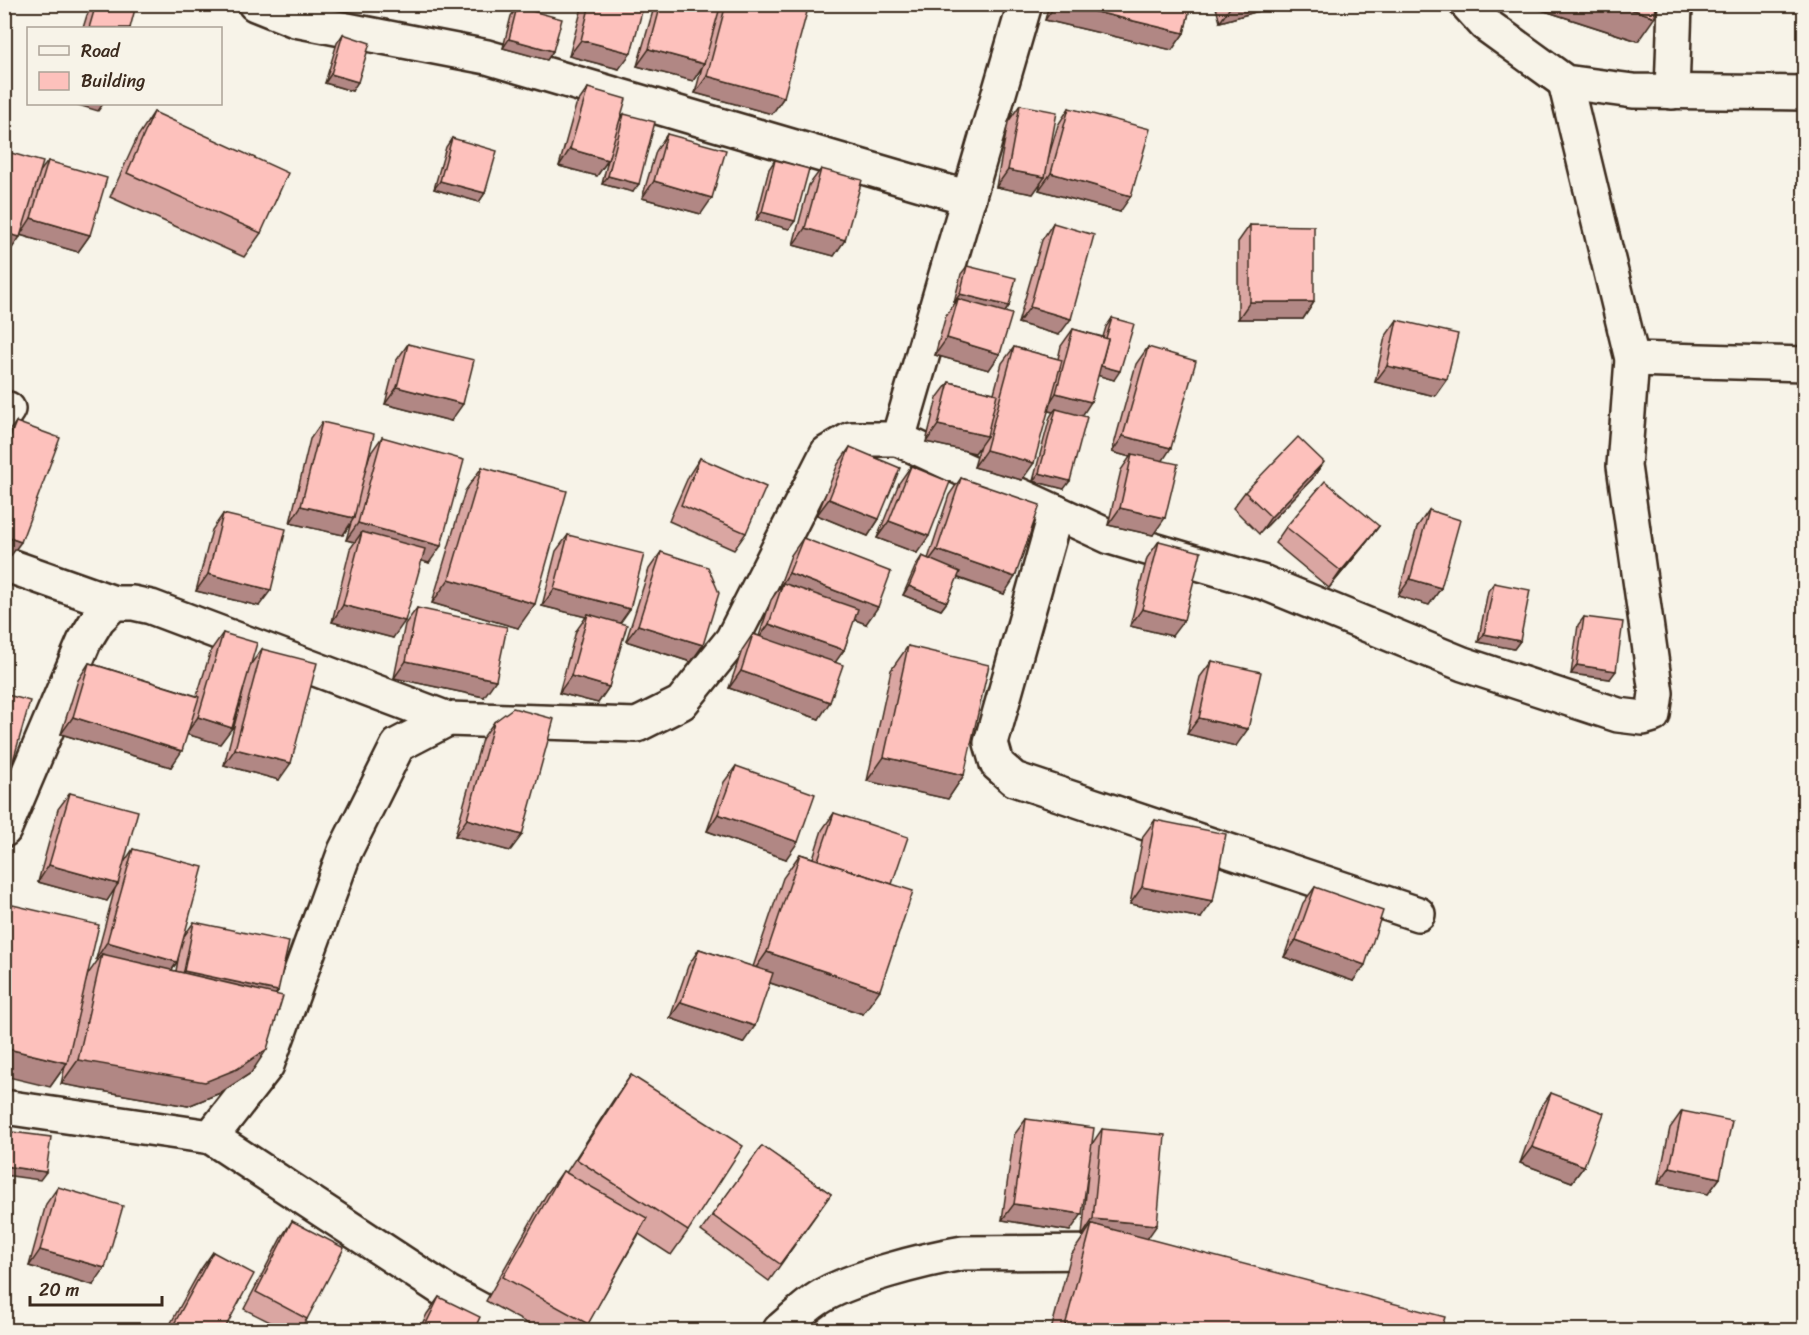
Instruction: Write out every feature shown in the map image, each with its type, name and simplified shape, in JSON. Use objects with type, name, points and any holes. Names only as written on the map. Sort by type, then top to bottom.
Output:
[{"type":"street","points":[[255,4],[296,20],[487,57],[969,198]]},
{"type":"street","points":[[898,439],[1024,4]]},
{"type":"street","points":[[1467,4],[1485,24],[1565,82],[1633,91],[1804,93]]},
{"type":"street","points":[[1672,92],[1675,4]]},
{"type":"street","points":[[4,564],[114,603],[133,603],[151,607],[448,719],[637,725],[681,703],[732,640],[827,453],[851,439],[898,439],[1110,537],[1265,583],[1463,664],[1618,715],[1643,718],[1653,715],[1656,693],[1624,466],[1632,359],[1565,82]]},
{"type":"street","points":[[1632,359],[1804,364]]},
{"type":"street","points":[[1056,512],[991,743],[997,765],[1014,779],[1418,914]]},
{"type":"street","points":[[4,830],[84,642],[98,620],[114,603]]},
{"type":"street","points":[[212,1137],[267,1065],[345,851],[398,745],[448,719]]},
{"type":"street","points":[[4,1107],[212,1137],[447,1292],[518,1330]]},
{"type":"street","points":[[780,1330],[817,1299],[842,1286],[939,1257],[963,1253],[1136,1252]]},
{"type":"building","points":[[96,4],[119,4],[135,9],[130,27],[89,27]]},
{"type":"building","points":[[590,4],[644,4],[631,53],[581,40]]},
{"type":"building","points":[[661,4],[721,4],[704,64],[649,49]]},
{"type":"building","points":[[726,4],[781,4],[807,12],[784,97],[707,76]]},
{"type":"building","points":[[1063,4],[1191,4],[1184,33]]},
{"type":"building","points":[[1616,4],[1656,4],[1655,17]]},
{"type":"building","points":[[517,7],[562,19],[553,51],[509,39]]},
{"type":"building","points":[[343,34],[370,43],[358,82],[331,74]]},
{"type":"building","points":[[588,88],[626,99],[608,160],[570,149]]},
{"type":"building","points":[[1020,105],[1057,112],[1045,177],[1008,170]]},
{"type":"building","points":[[1069,108],[1150,129],[1131,196],[1051,173]]},
{"type":"building","points":[[154,112],[288,173],[261,233],[127,173]]},
{"type":"building","points":[[624,114],[655,122],[639,184],[608,176]]},
{"type":"building","points":[[667,134],[726,150],[712,198],[654,181]]},
{"type":"building","points":[[452,138],[497,151],[485,193],[440,181]]},
{"type":"building","points":[[4,151],[43,162],[20,237],[4,233]]},
{"type":"building","points":[[775,160],[809,169],[795,221],[762,212]]},
{"type":"building","points":[[48,161],[107,178],[90,235],[31,218]]},
{"type":"building","points":[[821,169],[862,180],[845,240],[805,228]]},
{"type":"building","points":[[1053,223],[1094,235],[1071,319],[1030,307]]},
{"type":"building","points":[[1250,225],[1314,226],[1314,302],[1250,302]]},
{"type":"building","points":[[967,266],[1016,278],[1009,306],[960,294]]},
{"type":"building","points":[[958,299],[1012,314],[1000,354],[947,338]]},
{"type":"building","points":[[1112,318],[1134,324],[1120,371],[1101,366]]},
{"type":"building","points":[[1397,320],[1458,334],[1447,379],[1387,366]]},
{"type":"building","points":[[1073,329],[1108,339],[1091,402],[1056,393]]},
{"type":"building","points":[[408,344],[474,360],[463,404],[397,387]]},
{"type":"building","points":[[1014,347],[1062,360],[1034,463],[986,450]]},
{"type":"building","points":[[1148,347],[1196,361],[1171,448],[1123,436]]},
{"type":"building","points":[[949,382],[997,394],[987,436],[938,425]]},
{"type":"building","points":[[1056,409],[1087,417],[1070,481],[1039,473]]},
{"type":"building","points":[[16,422],[60,438],[21,542],[4,536],[4,452]]},
{"type":"building","points":[[322,422],[374,434],[354,518],[301,506]]},
{"type":"building","points":[[382,437],[464,460],[441,546],[358,523]]},
{"type":"building","points":[[1298,437],[1324,462],[1271,517],[1245,492]]},
{"type":"building","points":[[850,447],[900,468],[879,519],[829,499]]},
{"type":"building","points":[[1132,454],[1178,464],[1165,518],[1120,508]]},
{"type":"building","points":[[700,458],[766,487],[746,533],[681,505]]},
{"type":"building","points":[[911,466],[950,482],[929,536],[889,521]]},
{"type":"building","points":[[482,467],[567,491],[535,604],[449,579]]},
{"type":"building","points":[[961,478],[1040,505],[1015,577],[937,550]]},
{"type":"building","points":[[1325,481],[1379,526],[1341,571],[1286,527]]},
{"type":"building","points":[[1429,510],[1460,520],[1441,588],[1410,579]]},
{"type":"building","points":[[223,514],[286,529],[271,590],[208,574]]},
{"type":"building","points":[[362,532],[425,549],[405,621],[343,605]]},
{"type":"building","points":[[568,535],[644,554],[630,609],[554,589]]},
{"type":"building","points":[[803,538],[891,572],[878,607],[789,573]]},
{"type":"building","points":[[1159,541],[1201,552],[1184,620],[1142,609]]},
{"type":"building","points":[[661,552],[708,567],[719,593],[703,645],[638,625]]},
{"type":"building","points":[[922,556],[960,572],[947,602],[909,586]]},
{"type":"building","points":[[783,583],[858,609],[844,650],[769,624]]},
{"type":"building","points":[[1494,583],[1530,590],[1520,641],[1484,634]]},
{"type":"building","points":[[417,608],[507,627],[496,680],[406,661]]},
{"type":"building","points":[[588,614],[627,625],[609,687],[571,676]]},
{"type":"building","points":[[1584,617],[1623,622],[1616,671],[1577,665]]},
{"type":"building","points":[[223,633],[257,643],[232,728],[198,717]]},
{"type":"building","points":[[753,634],[843,665],[830,702],[741,671]]},
{"type":"building","points":[[908,646],[989,665],[964,775],[884,757]]},
{"type":"building","points":[[262,649],[317,663],[291,763],[235,749]]},
{"type":"building","points":[[1212,661],[1261,672],[1248,729],[1199,718]]},
{"type":"building","points":[[89,663],[199,697],[182,751],[73,717]]},
{"type":"building","points":[[4,694],[30,701],[11,768],[4,766]]},
{"type":"building","points":[[513,708],[554,719],[522,835],[467,819],[494,722]]},
{"type":"building","points":[[736,766],[815,794],[798,842],[718,814]]},
{"type":"building","points":[[70,793],[138,811],[118,884],[49,865]]},
{"type":"building","points":[[834,813],[908,837],[892,884],[818,860]]},
{"type":"building","points":[[1155,820],[1226,834],[1213,901],[1142,887]]},
{"type":"building","points":[[133,849],[203,867],[177,962],[107,942]]},
{"type":"building","points":[[800,854],[913,891],[880,990],[767,952]]},
{"type":"building","points":[[1315,887],[1383,911],[1365,965],[1296,940]]},
{"type":"building","points":[[4,903],[99,925],[67,1063],[4,1048]]},
{"type":"building","points":[[194,922],[289,942],[278,991],[184,971]]},
{"type":"building","points":[[699,949],[773,973],[755,1026],[681,1002]]},
{"type":"building","points":[[102,954],[283,996],[267,1049],[237,1069],[205,1082],[78,1060]]},
{"type":"building","points":[[631,1075],[743,1146],[688,1231],[576,1159]]},
{"type":"building","points":[[1551,1093],[1604,1113],[1584,1166],[1532,1147]]},
{"type":"building","points":[[1682,1111],[1732,1121],[1720,1178],[1670,1167]]},
{"type":"building","points":[[1026,1119],[1094,1128],[1082,1214],[1014,1204]]},
{"type":"building","points":[[1102,1129],[1165,1135],[1157,1225],[1093,1219]]},
{"type":"building","points":[[4,1131],[51,1137],[46,1172],[4,1166]]},
{"type":"building","points":[[762,1146],[831,1194],[780,1264],[712,1215]]},
{"type":"building","points":[[563,1171],[647,1218],[588,1324],[503,1277]]},
{"type":"building","points":[[58,1187],[123,1206],[105,1268],[40,1250]]},
{"type":"building","points":[[292,1221],[344,1248],[307,1319],[256,1292]]},
{"type":"building","points":[[1092,1224],[1445,1317],[1441,1330],[1064,1330]]},
{"type":"building","points":[[213,1252],[254,1274],[224,1330],[181,1330],[173,1326]]},
{"type":"building","points":[[439,1297],[480,1317],[474,1330],[423,1330]]}]
